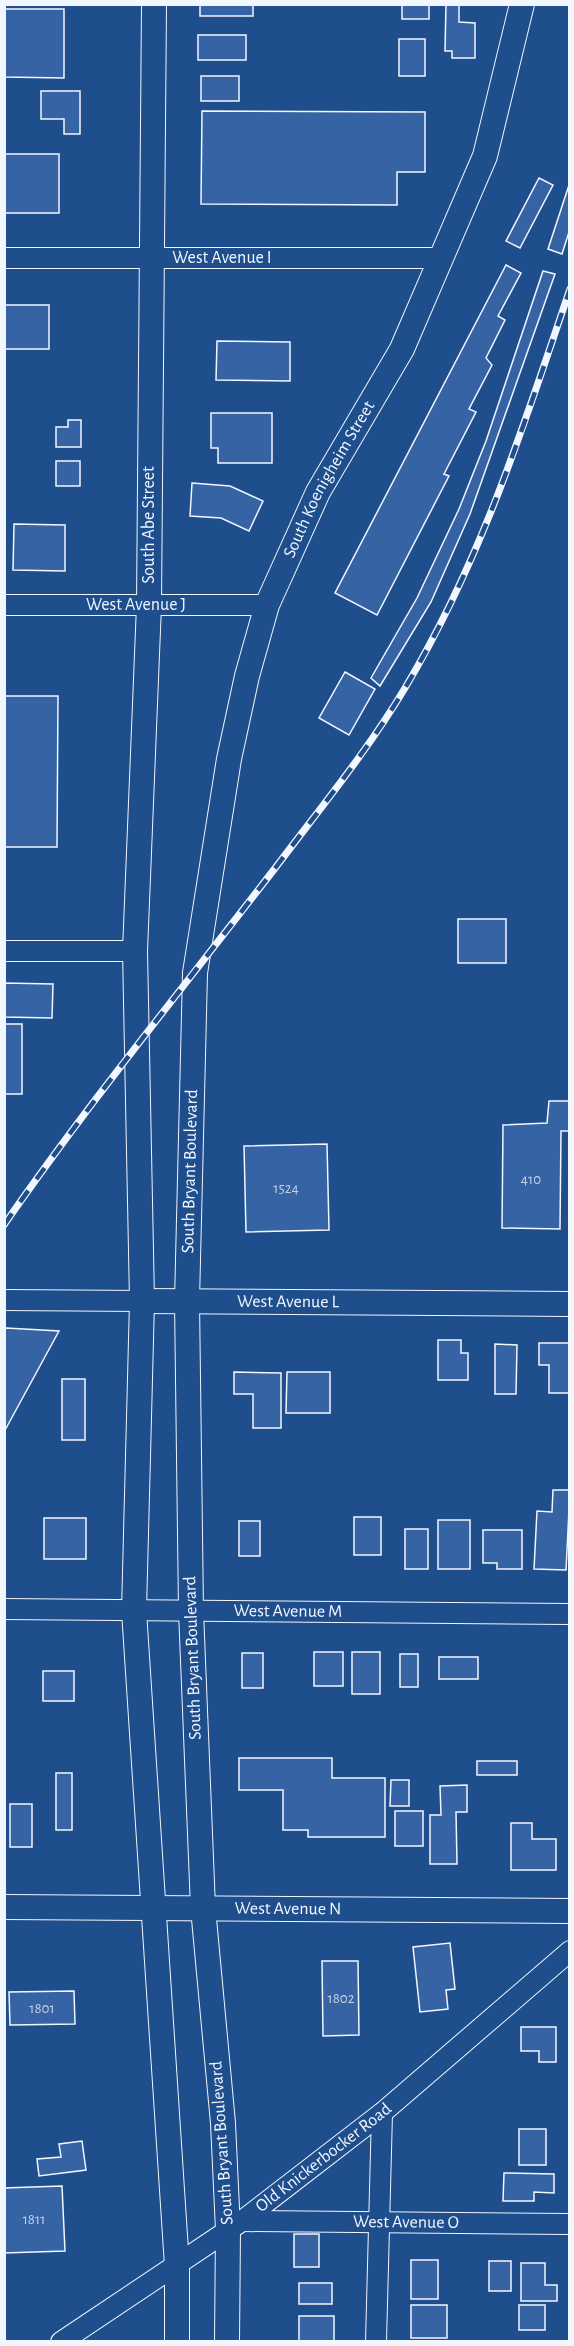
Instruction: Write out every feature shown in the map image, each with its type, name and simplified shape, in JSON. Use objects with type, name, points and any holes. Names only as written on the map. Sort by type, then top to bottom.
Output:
[{"type":"main road","name":"South Abe Street","points":[[142,1300],[135,951],[148,605],[154,4]]},
{"type":"main road","name":"South Koenigheim Street","points":[[195,973],[229,759],[246,676],[267,605],[318,492],[402,349],[484,156],[522,4]]},
{"type":"main road","name":"South Bryant Boulevard","points":[[195,973],[187,1301],[191,1611],[203,1908],[235,2226],[227,2342]]},
{"type":"main road","name":"West Avenue L","points":[[142,1300],[570,1304]]},
{"type":"main road","points":[[142,1300],[134,1611],[177,2266],[177,2342]]},
{"type":"main road","name":"West Avenue N","points":[[4,1907],[570,1911]]},
{"type":"street","name":"West Avenue I","points":[[4,258],[440,258]]},
{"type":"street","name":"West Avenue J","points":[[4,605],[267,605]]},
{"type":"street","points":[[4,951],[135,951]]},
{"type":"street","name":"West Avenue L","points":[[4,1299],[142,1300]]},
{"type":"street","name":"West Avenue M","points":[[4,1609],[570,1614]]},
{"type":"street","name":"Old Knickerbocker Road","points":[[61,2342],[235,2226],[382,2113],[570,1951]]},
{"type":"street","points":[[376,2342],[382,2113]]},
{"type":"street","name":"West Avenue O","points":[[235,2226],[379,2222],[570,2224]]},
{"type":"building","points":[[200,4],[253,4],[253,16],[200,16]]},
{"type":"building","points":[[402,4],[429,4],[429,19],[402,19]]},
{"type":"building","points":[[446,4],[459,4],[459,22],[475,23],[475,58],[452,58],[452,51],[445,51]]},
{"type":"building","points":[[4,9],[64,9],[64,78],[4,77]]},
{"type":"building","points":[[198,35],[246,35],[246,60],[198,60]]},
{"type":"building","points":[[399,39],[425,39],[425,76],[399,76]]},
{"type":"building","points":[[201,76],[239,76],[239,101],[201,101]]},
{"type":"building","points":[[41,91],[80,91],[80,134],[64,134],[64,119],[41,119]]},
{"type":"building","points":[[202,111],[425,112],[425,172],[397,172],[397,205],[201,204]]},
{"type":"building","points":[[4,154],[59,154],[59,213],[4,213]]},
{"type":"building","points":[[539,178],[553,185],[520,248],[506,241]]},
{"type":"building","points":[[570,182],[570,229],[562,254],[548,249]]},
{"type":"building","points":[[506,265],[521,273],[498,316],[505,320],[486,358],[492,365],[469,409],[476,412],[444,474],[449,476],[377,615],[335,593]]},
{"type":"building","points":[[543,271],[555,274],[470,514],[431,602],[380,686],[371,678],[417,598],[459,509],[486,441]]},
{"type":"building","points":[[4,305],[49,305],[49,349],[4,349]]},
{"type":"building","points":[[217,341],[290,342],[290,381],[216,380]]},
{"type":"building","points":[[211,413],[272,413],[272,463],[218,463],[218,448],[211,448]]},
{"type":"building","points":[[68,420],[81,420],[81,447],[56,447],[56,427],[68,427]]},
{"type":"building","points":[[56,461],[80,461],[80,486],[56,486]]},
{"type":"building","points":[[192,483],[230,486],[263,501],[249,531],[221,518],[190,516]]},
{"type":"building","points":[[14,524],[65,525],[65,571],[13,570]]},
{"type":"building","points":[[345,672],[375,689],[349,735],[319,718]]},
{"type":"building","points":[[4,696],[58,696],[57,847],[4,847]]},
{"type":"building","points":[[458,919],[506,919],[506,963],[458,963]]},
{"type":"building","points":[[4,983],[53,984],[52,1018],[4,1017]]},
{"type":"building","points":[[4,1024],[22,1024],[22,1094],[5,1094],[5,1098]]},
{"type":"building","points":[[549,1101],[570,1101],[570,1131],[561,1131],[560,1229],[502,1228],[503,1125],[547,1123]]},
{"type":"building","points":[[327,1144],[329,1230],[246,1232],[244,1146]]},
{"type":"building","points":[[6,1328],[59,1331],[4,1432],[4,1330]]},
{"type":"building","points":[[438,1340],[461,1340],[461,1353],[468,1353],[468,1380],[438,1380]]},
{"type":"building","points":[[539,1343],[569,1343],[569,1393],[549,1393],[549,1365],[539,1365]]},
{"type":"building","points":[[495,1344],[517,1345],[516,1394],[495,1394]]},
{"type":"building","points":[[234,1372],[281,1373],[281,1428],[253,1428],[253,1394],[234,1394]]},
{"type":"building","points":[[287,1372],[330,1372],[330,1413],[286,1413]]},
{"type":"building","points":[[62,1379],[85,1379],[85,1440],[62,1440]]},
{"type":"building","points":[[553,1490],[570,1490],[566,1570],[534,1569],[537,1511],[552,1512]]},
{"type":"building","points":[[354,1517],[381,1517],[381,1555],[354,1555]]},
{"type":"building","points":[[44,1518],[86,1518],[86,1559],[44,1559]]},
{"type":"building","points":[[438,1520],[470,1520],[470,1569],[438,1569]]},
{"type":"building","points":[[239,1521],[260,1521],[260,1556],[239,1556]]},
{"type":"building","points":[[405,1529],[428,1529],[428,1569],[405,1569]]},
{"type":"building","points":[[483,1530],[522,1530],[522,1569],[497,1569],[497,1563],[483,1563]]},
{"type":"building","points":[[314,1652],[343,1652],[343,1686],[314,1686]]},
{"type":"building","points":[[352,1652],[380,1652],[380,1694],[352,1694]]},
{"type":"building","points":[[242,1653],[263,1653],[263,1688],[242,1688]]},
{"type":"building","points":[[400,1654],[418,1654],[418,1687],[400,1687]]},
{"type":"building","points":[[439,1657],[478,1657],[478,1679],[439,1679]]},
{"type":"building","points":[[43,1671],[74,1671],[74,1701],[43,1701]]},
{"type":"building","points":[[239,1758],[332,1758],[332,1778],[385,1778],[385,1837],[308,1837],[308,1830],[283,1830],[283,1790],[239,1790]]},
{"type":"building","points":[[477,1761],[517,1761],[517,1775],[477,1775]]},
{"type":"building","points":[[56,1773],[72,1773],[72,1830],[56,1830]]},
{"type":"building","points":[[391,1780],[409,1780],[409,1806],[390,1806]]},
{"type":"building","points":[[467,1785],[467,1812],[456,1812],[457,1864],[430,1864],[430,1815],[441,1815],[440,1786]]},
{"type":"building","points":[[10,1804],[32,1804],[32,1847],[10,1847]]},
{"type":"building","points":[[395,1811],[423,1811],[423,1846],[395,1846]]},
{"type":"building","points":[[511,1823],[532,1823],[532,1839],[556,1839],[556,1870],[511,1870]]},
{"type":"building","points":[[450,1943],[455,1989],[446,1990],[448,2009],[420,2012],[413,1947]]},
{"type":"building","points":[[322,1961],[358,1961],[359,2035],[323,2036]]},
{"type":"building","points":[[74,1991],[75,2024],[10,2025],[9,1992]]},
{"type":"building","points":[[521,2027],[556,2027],[556,2062],[539,2062],[539,2051],[521,2051]]},
{"type":"building","points":[[519,2129],[546,2129],[546,2165],[519,2165]]},
{"type":"building","points":[[82,2141],[86,2170],[39,2176],[37,2159],[61,2157],[59,2144]]},
{"type":"building","points":[[504,2173],[554,2174],[554,2193],[534,2192],[534,2201],[503,2201]]},
{"type":"building","points":[[62,2186],[65,2251],[4,2253],[4,2188]]},
{"type":"building","points":[[294,2234],[319,2234],[319,2267],[294,2267]]},
{"type":"building","points":[[411,2260],[438,2260],[438,2299],[411,2299]]},
{"type":"building","points":[[489,2261],[511,2261],[511,2291],[489,2291]]},
{"type":"building","points":[[521,2263],[545,2263],[545,2285],[557,2285],[557,2301],[521,2301]]},
{"type":"building","points":[[299,2283],[332,2283],[332,2304],[299,2304]]},
{"type":"building","points":[[411,2305],[447,2305],[447,2338],[411,2338]]},
{"type":"building","points":[[519,2305],[545,2305],[545,2330],[519,2330]]},
{"type":"building","points":[[299,2316],[334,2316],[334,2342],[299,2342]]},
{"type":"railway","points":[[4,1225],[105,1088],[344,777],[405,688],[457,591],[478,542],[517,443],[570,289]]}]
